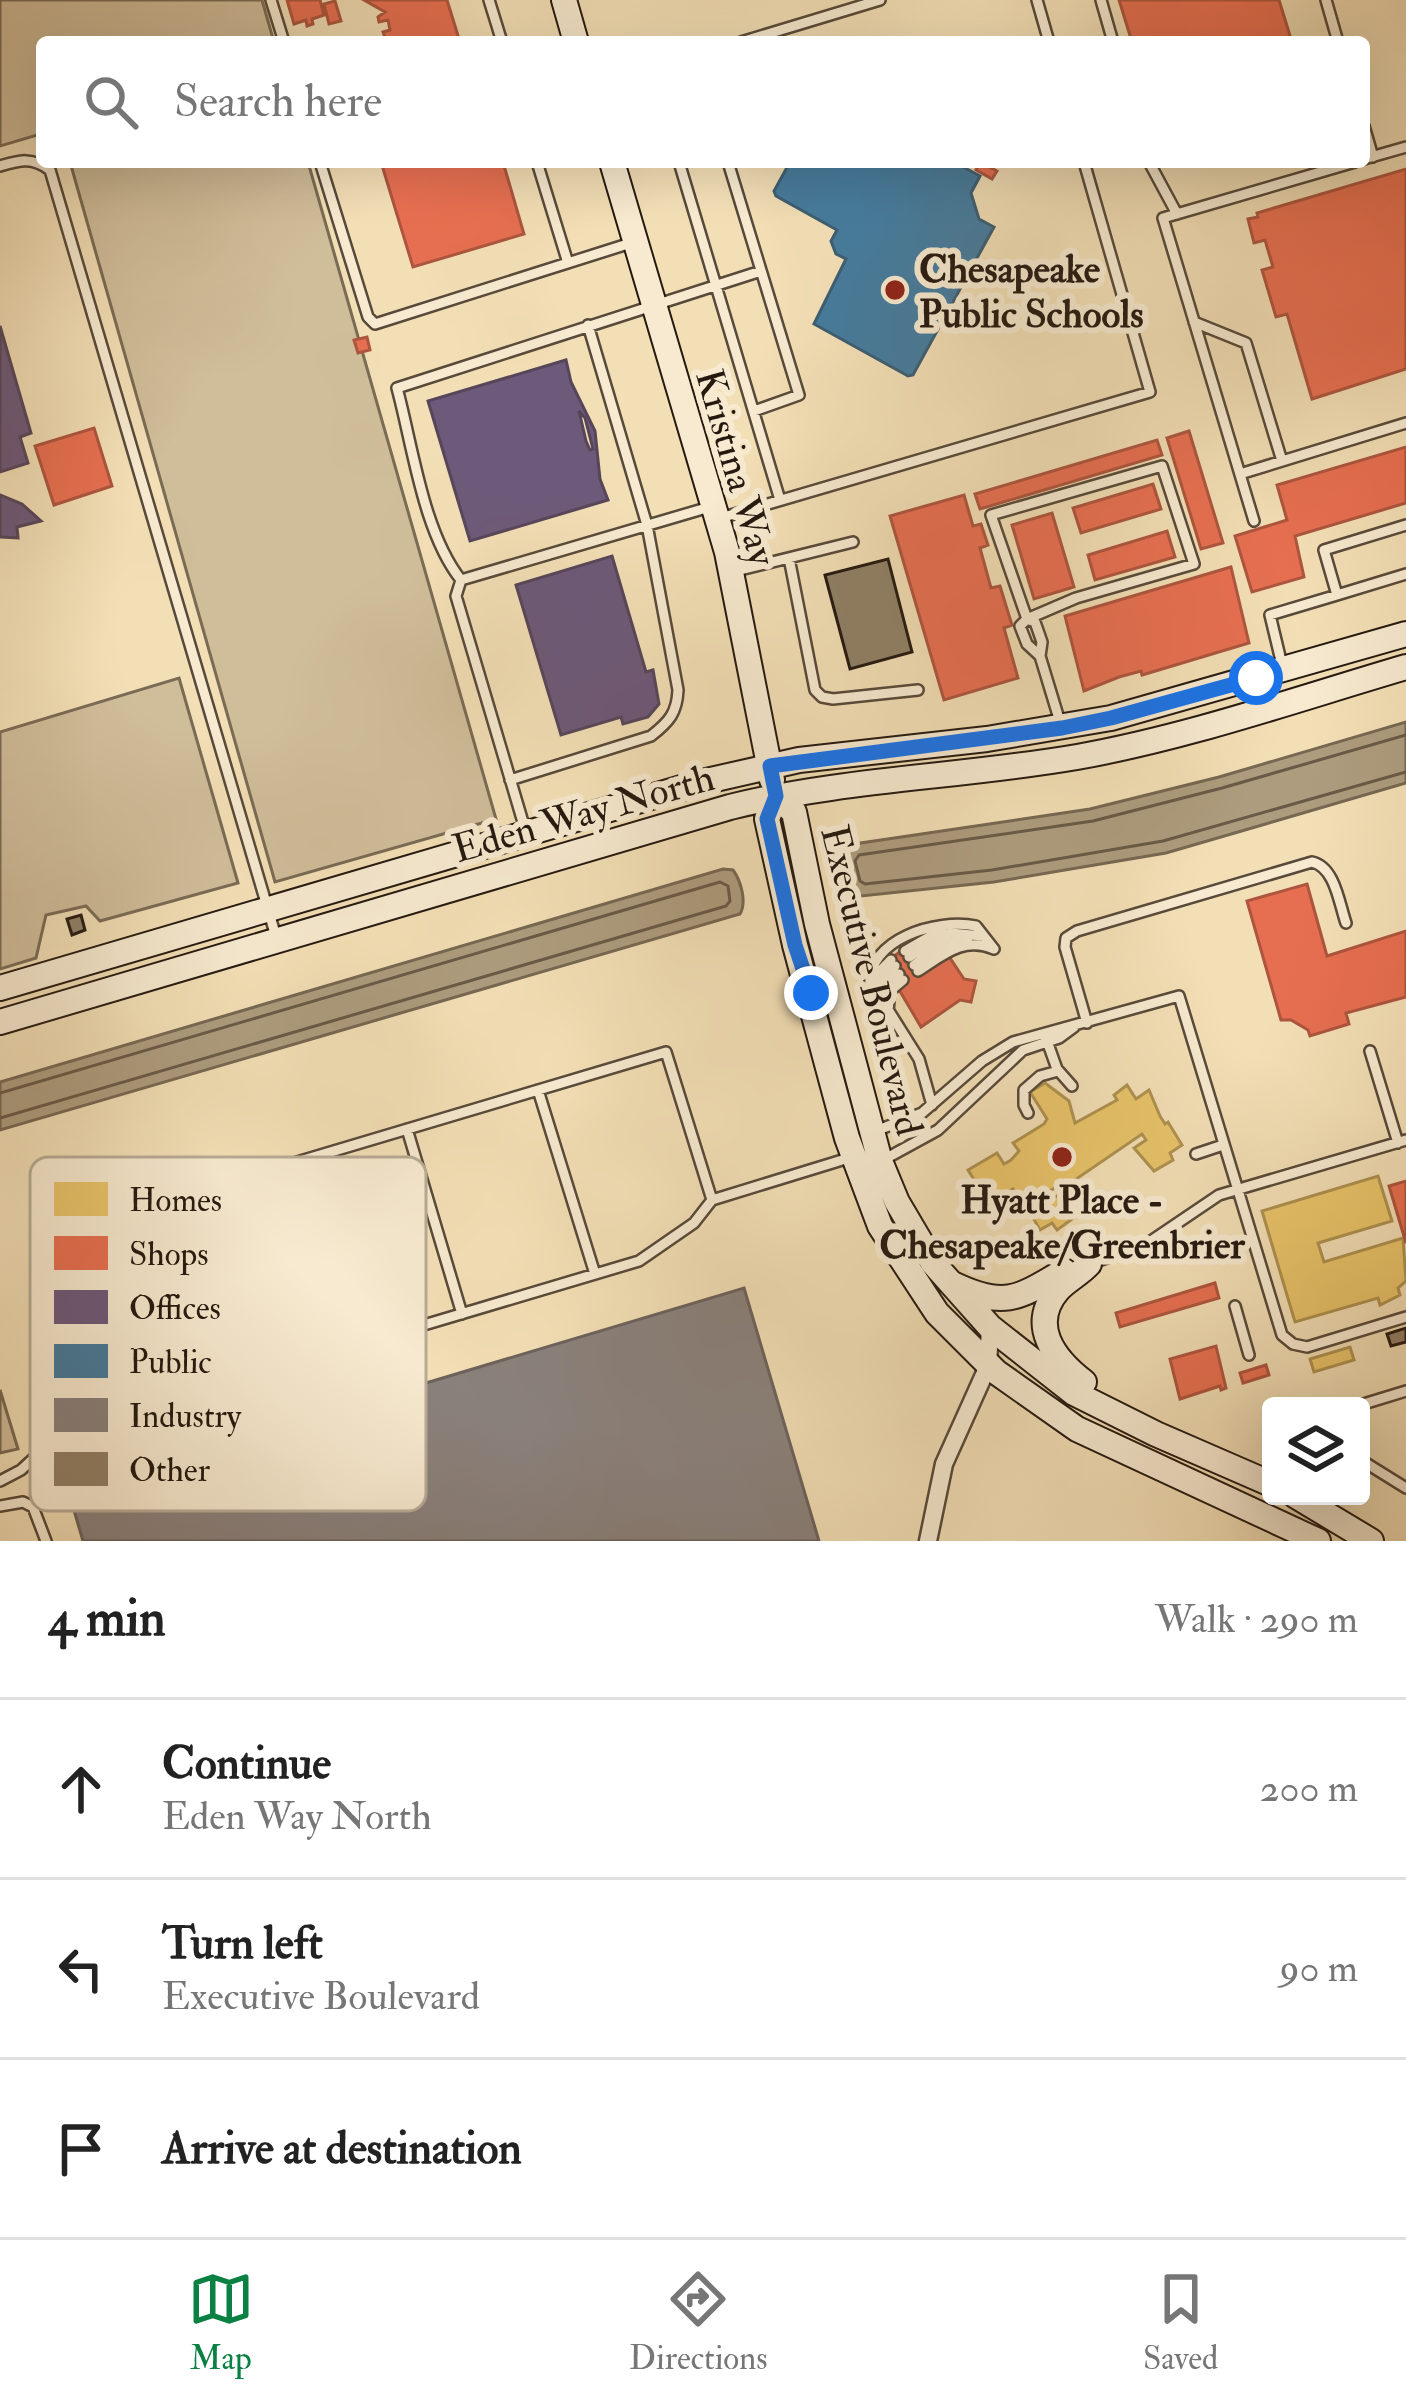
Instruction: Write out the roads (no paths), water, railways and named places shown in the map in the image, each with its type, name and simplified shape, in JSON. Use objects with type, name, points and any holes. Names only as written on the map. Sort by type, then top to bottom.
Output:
[{"type":"street","points":[[564,0],[574,36]]},
{"type":"street","name":"Kristina Way","points":[[614,168],[731,572],[776,796]]},
{"type":"street","name":"Eden Way North","points":[[0,988],[644,797],[770,766],[1062,728],[1175,702],[1406,634]]},
{"type":"street","name":"Eden Way North","points":[[0,1022],[776,796],[1024,765],[1132,746],[1406,667]]},
{"type":"street","name":"Executive Boulevard","points":[[776,796],[794,812],[880,1226],[937,1313],[988,1366],[1076,1429],[1318,1541]]},
{"type":"street","name":"Executive Boulevard","points":[[862,1152],[949,1282],[990,1327],[1074,1393],[1262,1480]]},
{"type":"street","points":[[949,1282],[985,1297],[1006,1299],[1026,1296],[1071,1267],[1089,1264]]},
{"type":"street","points":[[1089,1264],[1050,1302],[1045,1334],[1060,1364],[1132,1422]]},
{"type":"street","points":[[928,1541],[944,1465],[988,1366],[990,1327]]},
{"type":"street","points":[[1311,1505],[1371,1541]]},
{"type":"lane","points":[[271,0],[282,36]]},
{"type":"lane","points":[[489,0],[500,36]]},
{"type":"lane","points":[[761,36],[880,0]]},
{"type":"lane","points":[[1037,0],[1047,36]]},
{"type":"lane","points":[[1101,0],[1112,36]]},
{"type":"lane","points":[[1326,0],[1336,36]]},
{"type":"lane","points":[[1370,158],[1406,147]]},
{"type":"lane","points":[[0,166],[36,161]]},
{"type":"lane","points":[[47,168],[277,940]]},
{"type":"lane","points":[[322,168],[368,317],[375,324],[635,242]]},
{"type":"lane","points":[[539,168],[568,263]]},
{"type":"lane","points":[[682,168],[780,500]]},
{"type":"lane","points":[[730,168],[799,395],[754,411]]},
{"type":"lane","points":[[461,580],[647,525],[780,500],[1150,392],[1086,168]]},
{"type":"lane","points":[[1152,168],[1177,214]]},
{"type":"lane","points":[[1254,521],[1163,218],[1334,168]]},
{"type":"lane","points":[[461,580],[436,535],[397,388],[761,271]]},
{"type":"lane","points":[[1194,322],[1246,343],[1282,461]]},
{"type":"lane","points":[[511,780],[651,736],[677,708],[678,690],[647,525],[588,325]]},
{"type":"lane","points":[[1240,474],[1406,423]]},
{"type":"lane","points":[[1027,619],[991,515],[1162,466],[1194,564],[1076,598],[1021,626],[1040,656],[1062,728]]},
{"type":"lane","points":[[1337,595],[1324,550],[1406,525]]},
{"type":"lane","points":[[731,572],[854,542]]},
{"type":"lane","points":[[789,558],[815,690],[833,699],[918,690]]},
{"type":"lane","points":[[1283,670],[1270,615],[1406,574]]},
{"type":"lane","points":[[461,580],[456,596],[526,833]]},
{"type":"lane","points":[[1087,1023],[1065,942],[1077,931],[1312,862],[1323,864],[1329,872],[1346,923]]},
{"type":"lane","points":[[932,1106],[920,1059],[869,983],[872,964],[928,925],[971,924],[989,941]]},
{"type":"lane","points":[[972,928],[989,941],[964,945],[912,961],[940,929],[972,928]]},
{"type":"lane","points":[[897,970],[890,991],[884,1003],[881,981],[897,970]]},
{"type":"lane","points":[[862,1152],[932,1106],[997,1051],[1031,1035],[1179,996],[1274,1319],[1287,1340],[1307,1347],[1406,1316]]},
{"type":"lane","points":[[426,1325],[638,1261],[694,1223],[712,1200],[938,1130],[1023,1050],[1074,1027]]},
{"type":"lane","points":[[1031,1035],[1049,1042]]},
{"type":"lane","points":[[1049,1042],[1058,1071],[1072,1086]]},
{"type":"lane","points":[[314,1157],[666,1052],[712,1200]]},
{"type":"lane","points":[[1089,1264],[1145,1245],[1208,1201],[1235,1190],[1402,1141],[1370,1052]]},
{"type":"lane","points":[[1028,1113],[1024,1090],[1040,1076],[1058,1071]]},
{"type":"lane","points":[[538,1090],[595,1274]]},
{"type":"lane","points":[[407,1129],[415,1157]]},
{"type":"lane","points":[[1196,1154],[1223,1145]]},
{"type":"lane","points":[[426,1193],[462,1314]]},
{"type":"lane","points":[[1235,1306],[1249,1355]]},
{"type":"lane","points":[[1370,1402],[1406,1391]]},
{"type":"lane","points":[[0,1481],[30,1461]]},
{"type":"lane","points":[[1370,1466],[1406,1488]]},
{"type":"lane","points":[[0,1506],[23,1502],[30,1506]]},
{"type":"lane","points":[[35,1511],[46,1541]]},
{"type":"water","points":[[1406,722],[1406,783],[1166,853],[994,882],[861,896],[849,888],[842,854],[854,844],[1090,809]]},
{"type":"water","points":[[723,869],[733,870],[738,880],[743,898],[740,914],[0,1130],[0,1082]]},
{"type":"place","name":"Chesapeake Public Schools","points":[[895,290]]},
{"type":"place","name":"Hyatt Place - Chesapeake/Greenbrier","points":[[1062,1157]]}]
